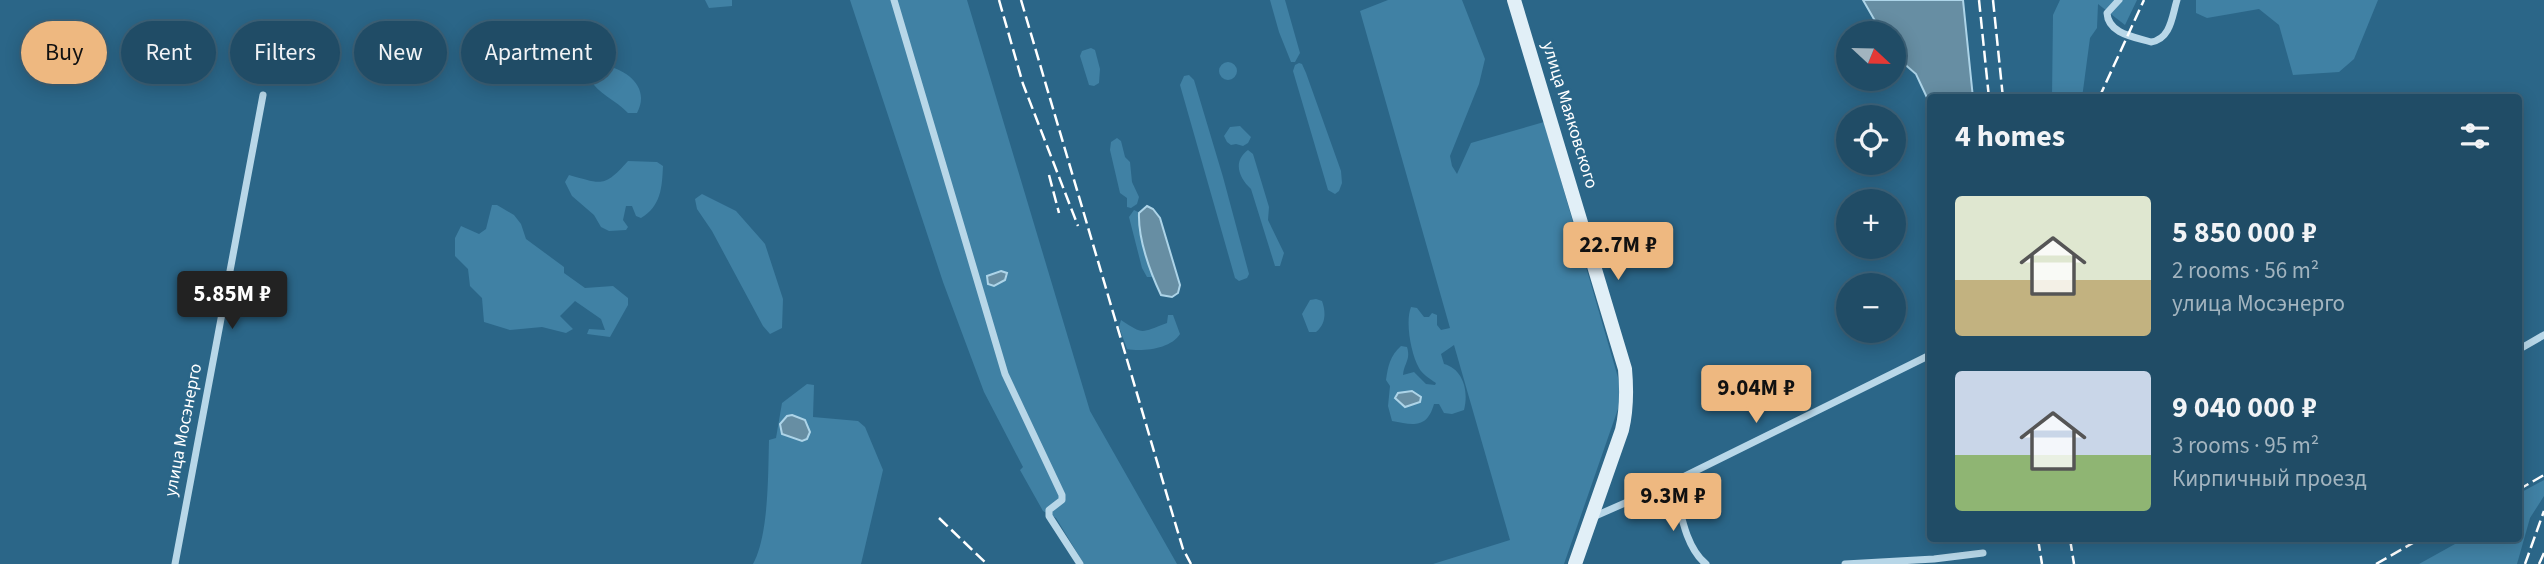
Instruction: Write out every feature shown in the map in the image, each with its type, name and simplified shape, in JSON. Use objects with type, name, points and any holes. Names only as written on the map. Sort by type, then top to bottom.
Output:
[{"type":"street","points":[[894,0],[1005,374],[1062,495],[1062,500],[1049,510],[1049,516],[1080,564]]},
{"type":"street","name":"улица Маяковского","points":[[1514,0],[1625,369],[1628,391],[1626,413],[1575,564]]},
{"type":"street","points":[[2119,0],[2107,13],[2110,25],[2115,30],[2151,42],[2156,42],[2166,33],[2177,0]]},
{"type":"street","name":"улица Мосэнерго","points":[[175,564],[263,96]]},
{"type":"street","points":[[2522,348],[2544,335]]},
{"type":"street","points":[[1592,517],[1673,482],[1927,356]]},
{"type":"street","points":[[1673,482],[1687,534],[1699,558],[1706,564]]},
{"type":"street","points":[[1845,564],[1983,553]]},
{"type":"shaded area","points":[[705,0],[732,0],[732,6],[709,8]]},
{"type":"shaded area","points":[[850,0],[967,0],[1090,411],[1177,564],[1084,564],[1056,518],[1043,511],[1020,470],[1023,467],[984,392],[943,282]]},
{"type":"shaded area","points":[[1270,0],[1285,0],[1300,53],[1295,62],[1291,62]]},
{"type":"shaded area","points":[[1388,0],[1462,0],[1485,59],[1479,84],[1450,156],[1457,174],[1471,143],[1544,122],[1619,381],[1619,406],[1564,564],[1433,564],[1510,540],[1454,345],[1441,354],[1444,364],[1456,371],[1463,382],[1466,396],[1464,410],[1452,414],[1444,413],[1439,404],[1434,404],[1427,418],[1413,424],[1392,421],[1388,406],[1388,370],[1392,357],[1401,346],[1407,347],[1408,351],[1403,375],[1414,372],[1426,384],[1436,383],[1420,370],[1416,362],[1409,329],[1411,307],[1417,308],[1424,317],[1429,317],[1432,313],[1437,315],[1437,325],[1441,330],[1450,328],[1360,11]]},
{"type":"shaded area","points":[[1863,0],[1963,0],[1973,94],[1927,94],[1927,98],[1916,74],[1906,65],[1906,21],[1875,21]]},
{"type":"shaded area","points":[[2060,0],[2137,0],[2125,25],[2098,4],[2097,28],[2090,38],[2083,94],[2052,94],[2053,15]]},
{"type":"shaded area","points":[[2196,0],[2378,0],[2354,59],[2339,72],[2293,75],[2279,25],[2259,9],[2207,18],[2196,13]]},
{"type":"shaded area","points":[[1091,48],[1095,50],[1100,69],[1099,83],[1094,86],[1089,85],[1080,56],[1082,51]]},
{"type":"shaded area","points":[[1224,62],[1232,62],[1237,71],[1235,78],[1224,80],[1219,75],[1219,67]]},
{"type":"shaded area","points":[[1299,63],[1306,73],[1341,171],[1342,183],[1335,194],[1328,190],[1293,71]]},
{"type":"shaded area","points":[[616,69],[634,81],[641,95],[641,104],[637,113],[628,113],[593,84],[616,84]]},
{"type":"shaded area","points":[[1189,75],[1194,80],[1249,274],[1247,278],[1239,281],[1235,278],[1180,85],[1184,76]]},
{"type":"shaded area","points":[[1240,126],[1251,137],[1243,146],[1231,145],[1224,136],[1230,127]]},
{"type":"shaded area","points":[[1117,138],[1130,162],[1132,182],[1139,197],[1137,204],[1131,208],[1127,207],[1127,198],[1120,193],[1110,150],[1111,142]]},
{"type":"shaded area","points":[[1248,150],[1253,154],[1269,207],[1268,220],[1284,253],[1280,266],[1275,266],[1251,189],[1240,174],[1240,159]]},
{"type":"shaded area","points":[[628,161],[657,162],[663,166],[659,196],[653,208],[641,218],[636,216],[632,206],[626,206],[623,220],[628,227],[626,230],[609,231],[601,227],[594,215],[572,196],[565,182],[569,175],[602,182],[613,176]]},
{"type":"shaded area","points":[[702,194],[736,211],[765,244],[783,299],[782,328],[770,334],[763,326],[712,231],[697,209],[695,199]]},
{"type":"shaded area","points":[[492,205],[514,215],[521,224],[526,239],[564,267],[564,273],[585,288],[613,286],[628,298],[628,305],[610,337],[587,334],[589,329],[605,330],[601,319],[575,301],[560,316],[573,329],[566,333],[542,327],[510,330],[484,322],[482,298],[470,286],[468,269],[455,256],[455,238],[461,226],[479,234],[486,229]]},
{"type":"shaded area","points":[[1147,206],[1160,218],[1180,285],[1178,293],[1172,297],[1161,295],[1140,234],[1139,213]]},
{"type":"shaded area","points":[[1134,210],[1143,222],[1154,277],[1147,277],[1142,268],[1129,217]]},
{"type":"shaded area","points":[[1001,271],[1007,273],[1005,280],[994,286],[988,284],[987,276]]},
{"type":"shaded area","points":[[1310,300],[1322,301],[1324,318],[1316,332],[1309,332],[1302,314]]},
{"type":"shaded area","points":[[1168,315],[1173,315],[1180,334],[1176,339],[1156,348],[1127,349],[1119,327],[1121,320],[1142,331],[1167,323]]},
{"type":"shaded area","points":[[807,384],[814,385],[813,417],[858,421],[865,427],[883,470],[861,564],[753,564],[765,521],[769,440],[776,438],[782,403]]},
{"type":"shaded area","points":[[1412,391],[1421,397],[1420,402],[1405,407],[1395,398],[1398,393]]},
{"type":"shaded area","points":[[787,416],[805,420],[810,432],[807,439],[802,441],[782,434],[780,424]]},
{"type":"shaded area","points":[[2544,480],[2544,496],[2530,518],[2517,564],[2419,564],[2459,542],[2522,542],[2522,492]]},
{"type":"railway","points":[[999,0],[1023,84],[1078,226]]},
{"type":"railway","points":[[1021,0],[1183,549],[1191,564]]},
{"type":"railway","points":[[1979,0],[1989,94]]},
{"type":"railway","points":[[1993,0],[2003,94]]},
{"type":"railway","points":[[2101,94],[2144,0]]},
{"type":"railway","points":[[1049,175],[1059,213]]},
{"type":"railway","points":[[2522,488],[2544,475]]},
{"type":"railway","points":[[2525,564],[2544,511]]},
{"type":"railway","points":[[939,518],[987,564]]},
{"type":"railway","points":[[2038,542],[2042,564]]},
{"type":"railway","points":[[2070,542],[2074,564]]},
{"type":"railway","points":[[2376,564],[2415,542]]},
{"type":"railway","points":[[2539,564],[2544,553]]}]
